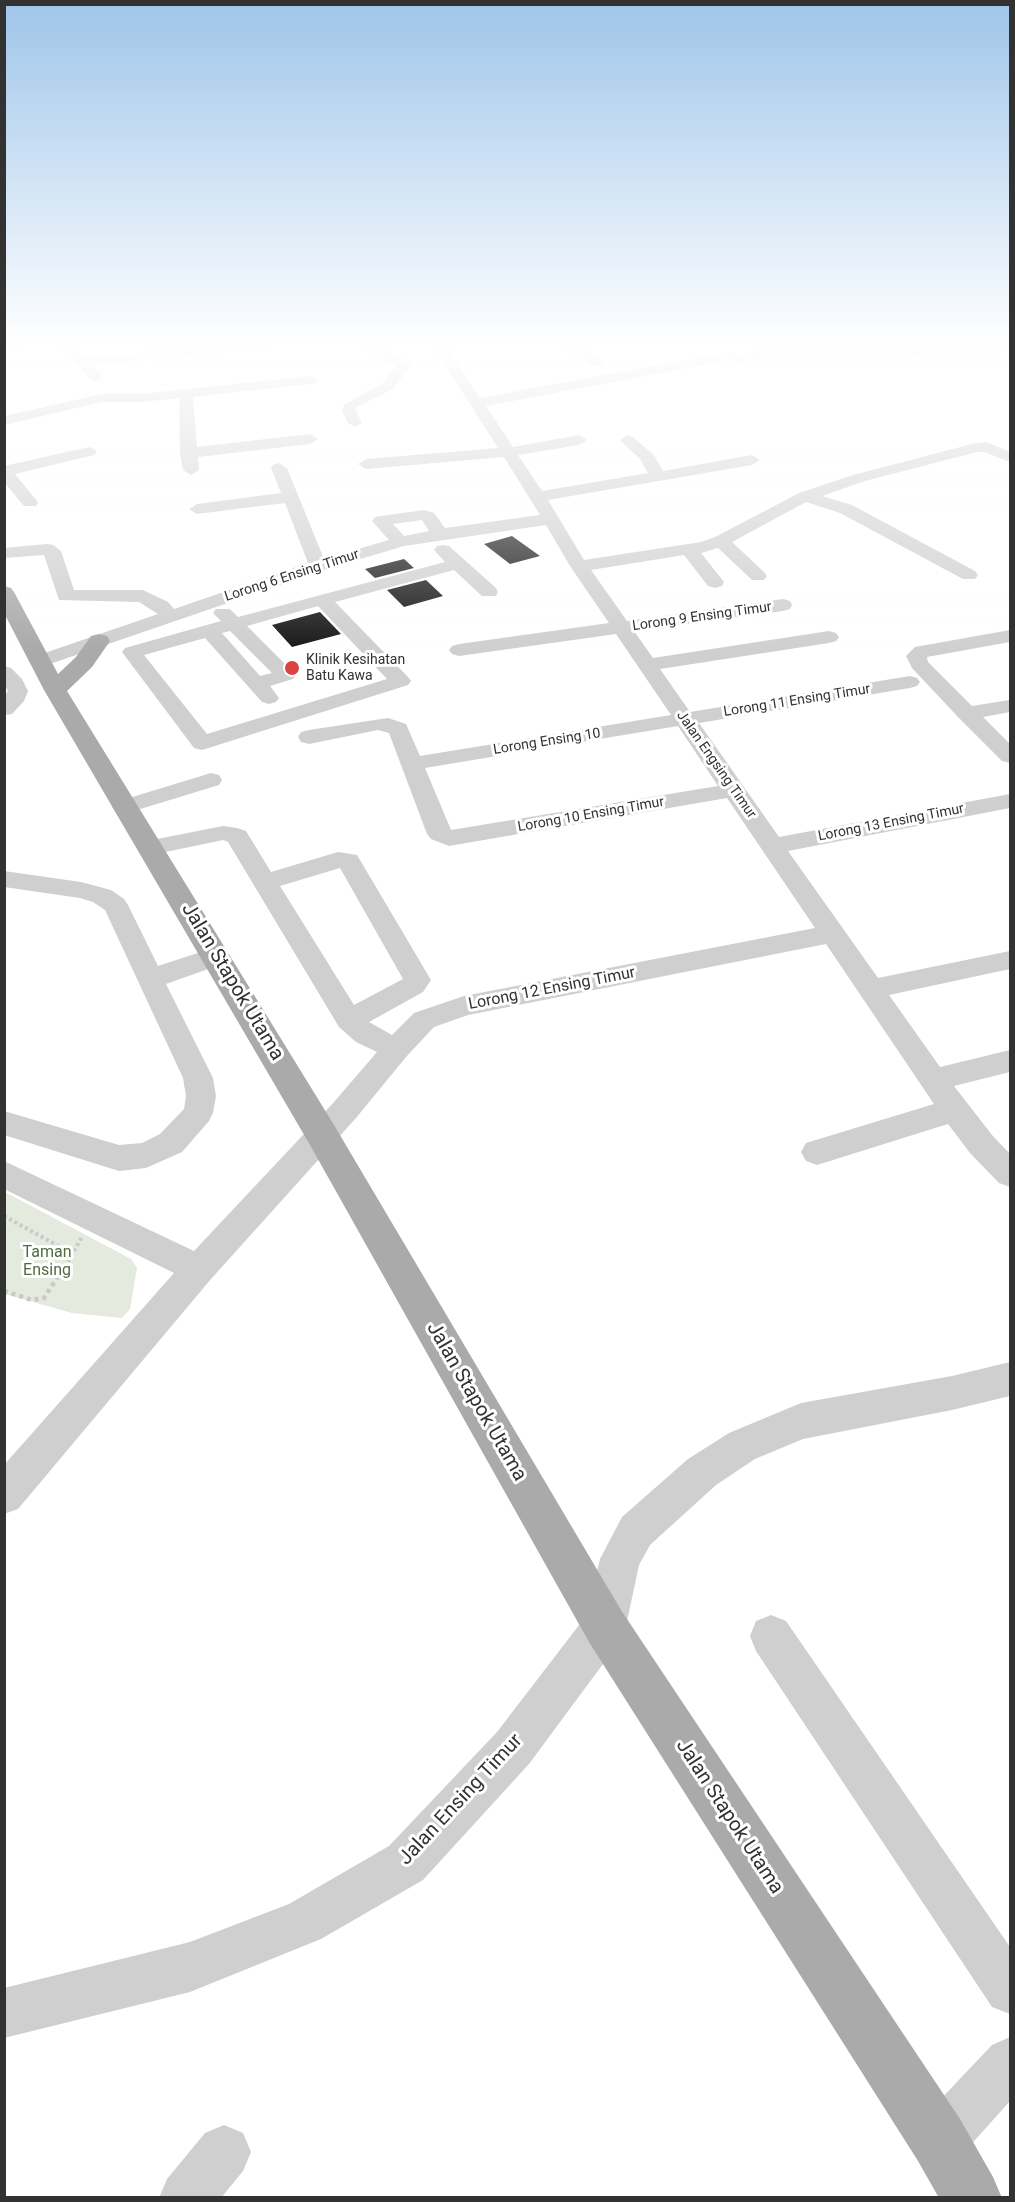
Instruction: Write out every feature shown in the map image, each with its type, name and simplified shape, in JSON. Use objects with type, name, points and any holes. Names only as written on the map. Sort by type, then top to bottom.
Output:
[{"type":"main road","name":"Jalan Stapok Utama","points":[[4,592],[48,676],[124,807],[151,846],[322,1135],[605,1626],[939,2139],[972,2198]]},
{"type":"main road","points":[[48,676],[84,662],[99,641]]},
{"type":"street","points":[[188,447],[191,470]]},
{"type":"street","points":[[188,453],[242,447]]},
{"type":"street","name":"Jalan Engsing Timur","points":[[505,447],[552,519],[579,566],[933,1080],[981,1144],[1011,1174]]},
{"type":"street","points":[[366,464],[511,456],[550,447]]},
{"type":"street","points":[[636,447],[647,457],[659,476]]},
{"type":"street","points":[[579,566],[654,548],[689,550],[721,541],[806,496],[859,478],[977,447],[1011,457]]},
{"type":"street","points":[[993,450],[1005,447]]},
{"type":"street","points":[[30,502],[5,471],[89,452]]},
{"type":"street","points":[[511,456],[538,464]]},
{"type":"street","points":[[538,497],[617,477],[659,476],[750,460],[765,471]]},
{"type":"street","points":[[279,468],[318,566]]},
{"type":"street","points":[[682,472],[697,484]]},
{"type":"street","points":[[806,496],[846,509],[969,575]]},
{"type":"street","points":[[197,510],[291,497]]},
{"type":"street","points":[[400,542],[381,521],[426,516],[434,535],[457,564],[489,592]]},
{"type":"street","name":"Lorong 6 Ensing Timur","points":[[48,676],[99,641],[318,566],[400,542],[434,535],[552,519]]},
{"type":"street","points":[[721,541],[758,576]]},
{"type":"street","points":[[4,553],[47,549],[51,551],[66,596],[142,596],[161,606],[170,617]]},
{"type":"street","points":[[689,550],[715,582]]},
{"type":"street","points":[[323,600],[401,681],[202,743],[132,652],[233,624],[457,564]]},
{"type":"street","points":[[213,602],[286,675],[257,683]]},
{"type":"street","name":"Lorong 9 Ensing Timur","points":[[459,650],[783,605]]},
{"type":"street","points":[[985,640],[987,632],[1000,625],[1011,623]]},
{"type":"street","points":[[208,631],[257,683],[285,717]]},
{"type":"street","points":[[1011,636],[922,651],[916,656],[919,664],[1011,756]]},
{"type":"street","points":[[647,664],[829,637]]},
{"type":"street","points":[[4,709],[17,697],[15,683],[7,674]]},
{"type":"street","name":"Lorong 11 Ensing Timur","points":[[684,719],[909,682]]},
{"type":"street","points":[[967,713],[1011,706]]},
{"type":"street","name":"Lorong Ensing 10","points":[[410,764],[684,719]]},
{"type":"street","points":[[309,737],[388,724],[398,729],[410,764]]},
{"type":"street","name":"Lorong 10 Ensing Timur","points":[[410,764],[439,834],[449,838],[733,790]]},
{"type":"street","points":[[124,807],[210,780]]},
{"type":"street","name":"Lorong 13 Ensing Timur","points":[[772,846],[1011,801]]},
{"type":"street","points":[[151,846],[223,833],[234,834],[266,882],[349,1020],[366,1035],[396,1049]]},
{"type":"street","points":[[266,882],[338,860],[348,861],[417,980],[413,985],[349,1020]]},
{"type":"street","points":[[4,879],[81,890],[102,896],[115,905],[198,1078],[201,1096],[198,1113],[171,1143],[146,1155],[119,1158],[4,1123]]},
{"type":"street","name":"Lorong 12 Ensing Timur","points":[[322,1135],[424,1020],[464,1006],[832,934]]},
{"type":"street","points":[[150,978],[216,956]]},
{"type":"street","points":[[870,989],[1011,960]]},
{"type":"street","points":[[933,1080],[1011,1061]]},
{"type":"street","points":[[817,1152],[954,1110]]},
{"type":"street","points":[[4,1495],[199,1269],[322,1135]]},
{"type":"street","points":[[4,1174],[199,1269]]},
{"type":"street","points":[[605,1626],[628,1545],[702,1472],[734,1451],[801,1421],[952,1394],[1011,1379]]},
{"type":"street","name":"Jalan Ensing Timur","points":[[4,2013],[190,1967],[304,1922],[406,1863],[513,1748],[605,1626]]},
{"type":"street","points":[[771,1636],[1011,1989]]},
{"type":"street","points":[[939,2139],[1006,2068]]},
{"type":"street","points":[[186,2198],[224,2152]]},
{"type":"path","points":[[4,1216],[71,1253]]},
{"type":"path","points":[[4,1292],[32,1300],[44,1298],[54,1286],[68,1258],[84,1234]]},
{"type":"green space","name":"Taman Ensing","points":[[5,1192],[131,1259],[137,1268],[130,1309],[122,1318],[72,1313],[5,1294]]},
{"type":"building","points":[[512,536],[540,556],[510,564],[484,544]]},
{"type":"building","points":[[404,559],[414,568],[375,578],[365,569]]},
{"type":"building","points":[[426,580],[443,596],[404,607],[387,590]]},
{"type":"building","points":[[320,612],[341,634],[292,647],[272,625]]},
{"type":"place","name":"Klinik Kesihatan Batu Kawa","points":[[292,668]]}]
